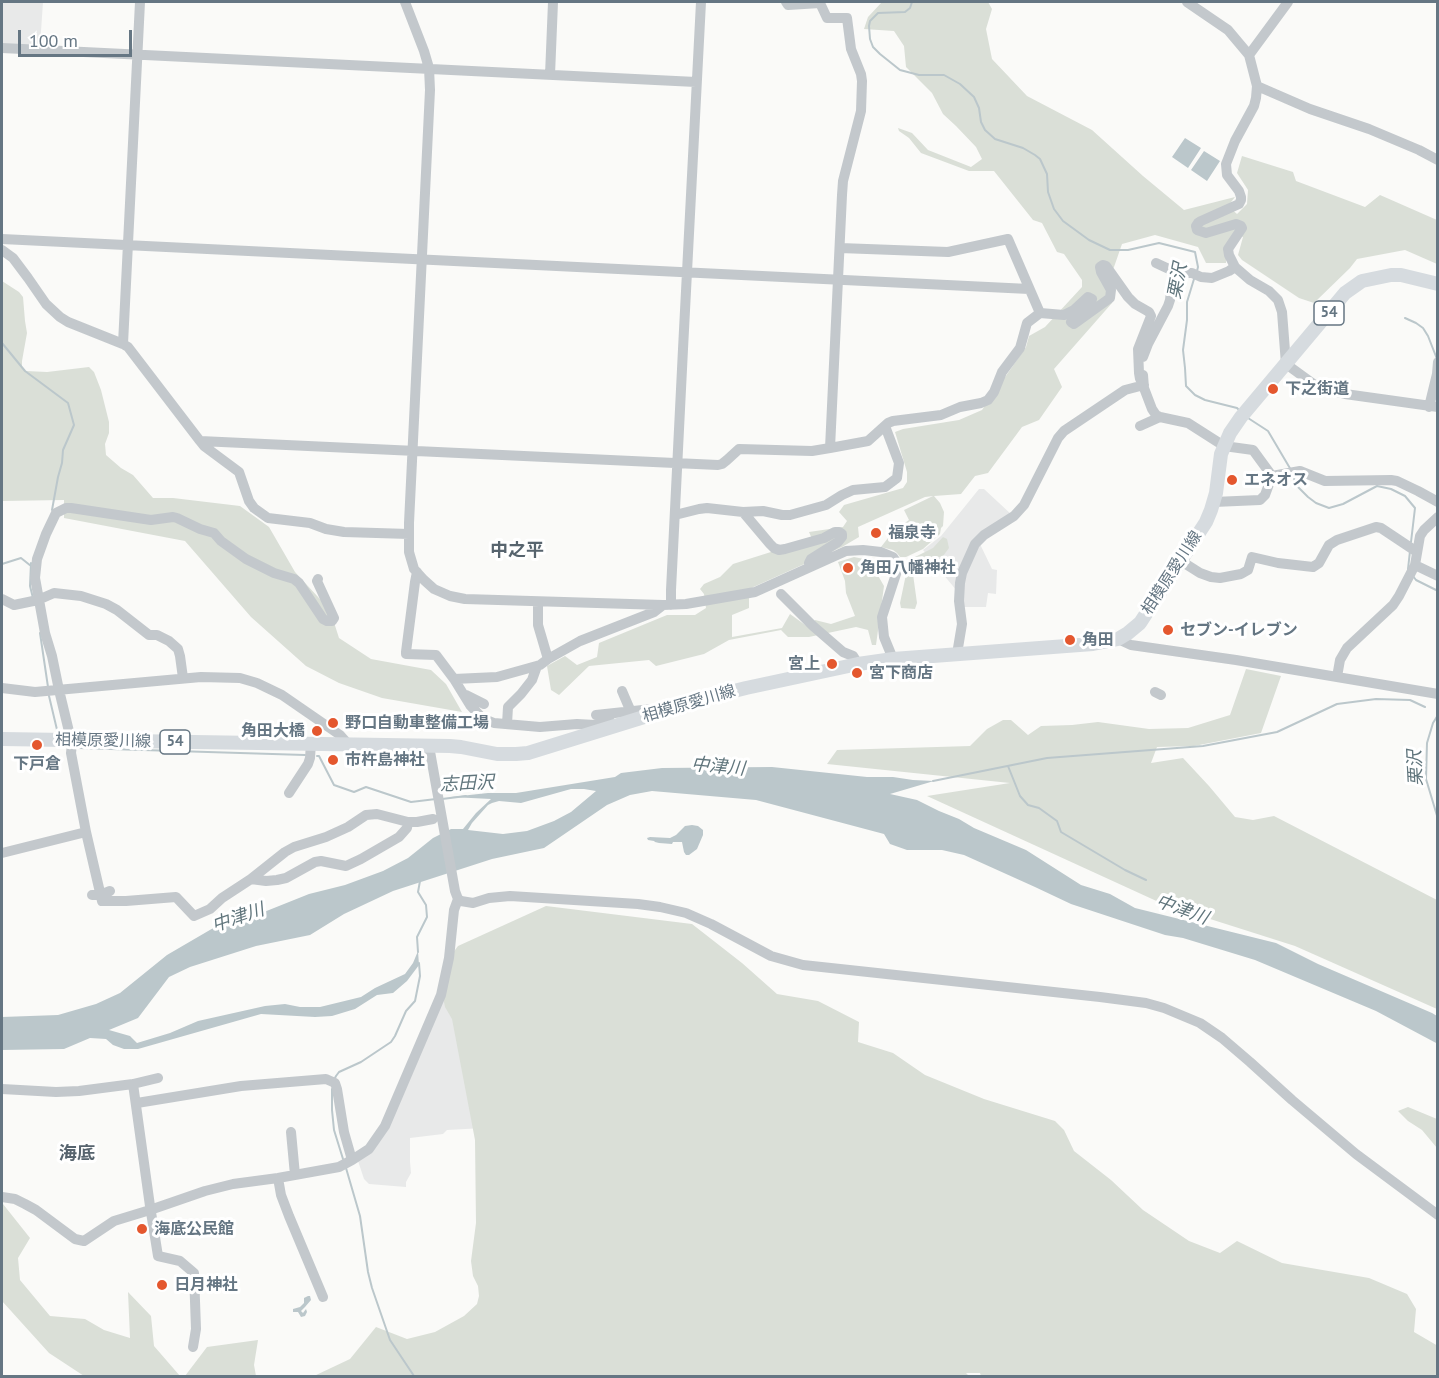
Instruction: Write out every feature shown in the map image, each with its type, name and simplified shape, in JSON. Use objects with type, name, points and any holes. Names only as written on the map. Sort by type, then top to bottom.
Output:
[{"type":"main road","name":"相模原愛川線","points":[[2,739],[311,743],[430,751],[461,747],[497,754],[528,753],[702,699],[858,664],[893,659],[1093,644],[1118,639],[1140,623],[1206,522],[1214,502],[1220,462],[1230,433],[1345,293],[1362,281],[1391,274],[1437,284]]},
{"type":"street","points":[[123,344],[140,2]]},
{"type":"street","points":[[405,2],[429,68],[430,90],[409,534],[409,552],[414,569],[434,589],[465,599],[667,605],[746,594],[774,584],[839,554],[856,550],[881,552],[893,557],[897,563],[897,571],[882,617],[884,637],[893,659]]},
{"type":"street","points":[[550,75],[553,2]]},
{"type":"street","points":[[667,605],[678,463],[701,2]]},
{"type":"street","points":[[786,2],[788,5],[820,3],[827,18],[847,18],[851,49],[861,74],[861,111],[843,181],[830,448]]},
{"type":"street","points":[[1187,2],[1228,30],[1250,55],[1257,86],[1254,106],[1235,141],[1226,164],[1227,176],[1239,191],[1241,200],[1239,204],[1202,221],[1196,226],[1197,230],[1206,233],[1236,224],[1241,226],[1242,228],[1228,249],[1229,255],[1235,267],[1278,300],[1283,318],[1286,364],[1313,385],[1326,390],[1433,407],[1437,362]]},
{"type":"street","points":[[1250,55],[1288,2]]},
{"type":"street","points":[[2,48],[696,82]]},
{"type":"street","points":[[1257,86],[1310,109],[1369,129],[1437,160]]},
{"type":"street","points":[[2,239],[1029,289]]},
{"type":"street","points":[[840,248],[948,252],[1008,239],[1040,313]]},
{"type":"street","points":[[2,250],[13,258],[46,304],[60,317],[128,347],[204,446],[239,472],[249,501],[254,508],[268,518],[310,523],[344,532],[409,534]]},
{"type":"street","points":[[1156,263],[1173,273],[1192,273],[1201,278],[1212,278],[1235,267]]},
{"type":"street","points":[[200,441],[722,464],[739,448],[812,451],[868,441],[893,421],[941,415],[960,407],[988,400],[1002,372],[1020,348],[1027,322],[1040,313],[1064,315],[1090,297],[1091,302],[1072,320],[1074,324],[1110,298],[1111,290],[1100,267],[1106,266],[1128,297],[1149,312],[1151,316]]},
{"type":"street","points":[[1143,382],[1143,356],[1168,306],[1173,273]]},
{"type":"street","points":[[1170,295],[1166,296],[1161,306],[1151,316],[1138,349],[1140,379],[1152,409],[1160,417],[1188,423],[1224,446],[1253,450],[1272,476]]},
{"type":"street","points":[[957,654],[962,624],[959,601],[960,583],[975,544],[984,535],[1014,516],[1024,505],[1058,438],[1064,431],[1125,390],[1143,382]]},
{"type":"street","points":[[1140,426],[1160,417]]},
{"type":"street","points":[[675,515],[699,509],[742,512],[764,510],[790,515],[826,505],[853,490],[885,487],[897,478],[899,463],[885,426]]},
{"type":"street","points":[[1272,476],[1300,471],[1324,482],[1391,480],[1437,502]]},
{"type":"street","points":[[1214,502],[1260,500],[1265,495],[1272,476]]},
{"type":"street","points":[[318,579],[316,581],[334,618],[332,621],[323,619],[294,579],[274,573],[246,559],[209,531],[200,530],[173,517],[151,520],[66,508],[56,513],[45,534],[37,559],[36,601],[52,656],[52,691],[72,744],[71,753],[86,832],[102,901],[176,897],[194,916],[200,915],[285,852],[348,827],[366,815],[377,814],[408,822],[433,819]]},
{"type":"street","points":[[742,512],[774,548],[785,549],[824,538],[835,532],[842,534],[838,542],[811,559],[809,563],[811,566]]},
{"type":"street","points":[[1337,677],[1343,653],[1393,605],[1412,570],[1412,549],[1424,530],[1437,517]]},
{"type":"street","points":[[1181,561],[1200,573],[1220,578],[1241,574],[1248,570],[1252,557],[1313,567],[1319,563],[1329,545],[1336,540],[1377,527],[1412,549]]},
{"type":"street","points":[[1412,570],[1437,576]]},
{"type":"street","points":[[417,572],[406,654],[436,655],[482,718],[494,723],[540,727],[596,725],[616,720],[620,725]]},
{"type":"street","points":[[2,599],[14,605],[36,601],[54,592],[81,596],[111,607],[149,635],[157,635],[170,641],[178,649],[183,678]]},
{"type":"street","points":[[781,594],[813,626],[843,651],[853,656],[858,664]]},
{"type":"street","points":[[538,602],[538,624],[548,659]]},
{"type":"street","points":[[454,679],[497,677],[537,666],[580,641],[667,605]]},
{"type":"street","points":[[1118,639],[1131,645],[1226,658],[1437,694]]},
{"type":"street","points":[[507,724],[508,707],[532,680],[537,666]]},
{"type":"street","points":[[2,688],[35,692],[183,678],[240,678],[271,688],[320,720],[348,744]]},
{"type":"street","points":[[622,691],[631,712]]},
{"type":"street","points":[[464,694],[484,704]]},
{"type":"street","points":[[596,715],[657,708],[660,712]]},
{"type":"street","points":[[289,793],[308,764],[311,743]]},
{"type":"street","points":[[2,1197],[15,1199],[36,1210],[75,1239],[84,1241],[114,1221],[205,1191],[233,1184],[339,1167],[369,1149],[386,1126],[441,995],[449,958],[457,895],[430,751]]},
{"type":"street","points":[[251,879],[277,880],[321,861],[346,866],[399,837],[407,828],[408,822]]},
{"type":"street","points":[[2,853],[86,832]]},
{"type":"street","points":[[457,895],[461,901],[472,903],[489,898],[510,896],[660,907],[686,913],[771,956],[803,965],[1146,1003],[1164,1008],[1200,1023],[1222,1038],[1356,1154],[1437,1215]]},
{"type":"street","points":[[2,1089],[79,1091],[133,1084],[158,1078]]},
{"type":"street","points":[[136,1103],[241,1086],[326,1079],[335,1083],[352,1160]]},
{"type":"street","points":[[133,1084],[158,1256],[180,1261],[194,1273],[196,1329],[193,1347]]},
{"type":"street","points":[[289,1136],[295,1175]]},
{"type":"street","points":[[278,1178],[285,1206],[323,1297]]},
{"type":"shaded area","points":[[2,2],[43,2],[40,46],[2,44]]},
{"type":"shaded area","points":[[882,2],[988,2],[992,9],[986,29],[992,59],[1027,96],[1092,130],[1184,210],[1235,197],[1228,206],[1237,214],[1247,204],[1248,190],[1237,173],[1242,156],[1293,172],[1296,181],[1365,207],[1380,195],[1437,220],[1437,264],[1405,250],[1357,259],[1314,303],[1299,298],[1242,260],[1238,255],[1243,237],[1234,234],[1226,252],[1226,263],[1206,263],[1198,247],[1155,235],[1122,244],[1107,279],[1112,303],[1054,369],[1062,387],[1039,420],[1022,427],[988,473],[975,476],[961,494],[934,496],[944,512],[940,534],[923,549],[906,557],[900,557],[893,550],[881,547],[889,534],[909,520],[904,510],[933,496],[925,497],[858,527],[859,537],[842,547],[749,589],[749,608],[732,615],[732,637],[782,628],[790,614],[808,627],[815,620],[831,624],[855,616],[838,562],[854,557],[869,560],[884,586],[876,645],[872,645],[868,630],[856,627],[809,637],[788,637],[781,630],[729,640],[704,654],[656,666],[649,660],[589,666],[559,695],[551,690],[547,666],[565,656],[577,665],[597,657],[599,643],[667,615],[695,615],[706,608],[704,594],[700,589],[704,584],[720,577],[733,564],[812,539],[809,532],[843,527],[847,521],[839,512],[844,505],[903,488],[907,482],[907,472],[895,432],[959,420],[982,410],[1026,347],[1029,336],[1045,327],[1082,287],[1082,280],[1064,254],[1057,252],[1042,223],[1033,220],[994,171],[969,171],[921,153],[909,138],[899,131],[898,128],[912,133],[928,150],[971,167],[982,159],[976,147],[943,114],[932,93],[906,67],[904,46],[894,31],[864,29],[868,17]]},
{"type":"shaded area","points":[[1185,138],[1201,148],[1188,168],[1172,157]]},
{"type":"shaded area","points":[[1204,151],[1220,161],[1207,181],[1191,170]]},
{"type":"shaded area","points":[[2,281],[23,297],[27,333],[22,367],[26,371],[47,372],[89,367],[94,372],[109,422],[109,433],[105,444],[106,455],[133,475],[153,498],[173,498],[240,506],[269,527],[295,572],[330,610],[339,638],[371,659],[431,670],[446,684],[462,712],[382,698],[339,683],[306,666],[251,617],[185,541],[64,518],[64,500],[2,501]]},
{"type":"shaded area","points":[[979,489],[984,489],[1012,515],[987,530],[957,591],[923,550],[941,536]]},
{"type":"shaded area","points":[[943,537],[947,539],[949,548],[943,556],[912,567],[917,603],[915,609],[901,608],[900,603],[909,560],[933,548]]},
{"type":"shaded area","points":[[979,542],[992,569],[997,570],[996,594],[988,593],[986,607],[962,607],[962,582]]},
{"type":"shaded area","points":[[1246,669],[1281,676],[1261,733],[1194,746],[1157,747],[1151,763],[1183,758],[1235,817],[1253,820],[1274,816],[1437,900],[1437,1009],[1295,946],[1163,904],[927,796],[1010,783],[827,764],[837,750],[970,746],[987,729],[1003,720],[1011,720],[1028,735],[1041,726],[1098,722],[1149,729],[1188,728],[1230,715]]},
{"type":"shaded area","points":[[772,767],[934,781],[890,794],[917,800],[1026,850],[1081,885],[1110,894],[1135,908],[1276,943],[1318,964],[1432,1013],[1437,1016],[1438,1044],[1376,1011],[1255,960],[1183,938],[1165,935],[1071,904],[964,855],[942,850],[907,850],[890,844],[884,834],[756,800],[652,791],[630,795],[607,805],[544,848],[492,859],[393,891],[344,914],[310,935],[256,946],[190,967],[169,977],[138,1018],[109,1030],[130,1036],[137,1043],[198,1021],[265,1006],[285,1004],[320,1007],[361,997],[405,974],[418,951],[419,965],[407,981],[393,993],[377,995],[355,1009],[332,1016],[315,1017],[261,1014],[138,1049],[124,1049],[113,1045],[106,1039],[90,1038],[64,1049],[2,1050],[2,1017],[58,1015],[96,1004],[120,993],[167,955],[215,927],[244,920],[309,894],[345,885],[383,871],[408,858],[433,838],[451,829],[463,829],[491,799],[451,797],[516,793],[615,777],[621,773],[662,768]],"holes":[[[571,789],[596,791],[571,812],[527,831],[503,834],[468,830],[492,803],[499,801],[521,803]]]},
{"type":"shaded area","points":[[692,825],[703,830],[703,835],[697,849],[689,855],[684,852],[682,842],[659,843],[647,838],[670,838],[685,826]]},
{"type":"shaded area","points":[[546,906],[692,924],[777,994],[818,1001],[859,1022],[858,1042],[893,1053],[925,1075],[984,1099],[1055,1121],[1064,1130],[1074,1151],[1111,1180],[1143,1210],[1189,1241],[1220,1253],[1237,1241],[1282,1263],[1369,1278],[1407,1294],[1416,1309],[1414,1332],[1438,1346],[1437,1376],[981,1376],[980,1373],[966,1373],[969,1376],[314,1376],[350,1359],[376,1327],[407,1339],[435,1332],[464,1316],[477,1304],[478,1286],[473,1276],[471,1261],[476,1223],[475,1140],[452,1019],[445,1007],[442,992],[452,954],[458,946]]},
{"type":"shaded area","points":[[448,982],[484,1128],[447,1130],[443,1134],[410,1138],[411,1173],[406,1187],[369,1184],[364,1179],[358,1161],[368,1153]]},
{"type":"shaded area","points":[[1408,1107],[1437,1119],[1437,1148],[1422,1130],[1398,1111]]},
{"type":"shaded area","points":[[2,1204],[30,1238],[18,1258],[20,1280],[50,1316],[85,1319],[104,1330],[130,1338],[128,1292],[151,1316],[154,1346],[180,1376],[84,1376],[49,1353],[2,1301]]},
{"type":"shaded area","points":[[308,1296],[311,1300],[301,1311],[303,1313],[306,1309],[307,1312],[301,1317],[298,1312],[293,1312],[293,1309],[300,1307],[304,1303],[304,1298]]},
{"type":"shaded area","points":[[258,1340],[254,1365],[256,1376],[185,1376],[207,1347]]},
{"type":"waterway","name":"栗沢","points":[[912,2],[910,8],[905,12],[878,13],[870,21],[870,39],[873,47],[880,54],[900,70],[919,75],[944,75],[960,84],[974,97],[985,130],[995,139],[1023,148],[1040,159],[1047,174],[1048,192],[1054,209],[1063,221],[1089,240],[1110,250],[1128,250],[1159,243],[1195,252],[1197,271]]},
{"type":"waterway","name":"栗沢","points":[[1194,279],[1187,302],[1183,350],[1186,386],[1195,395],[1205,400],[1239,410]]},
{"type":"waterway","points":[[1405,318],[1423,328],[1437,359]]},
{"type":"waterway","points":[[2,343],[25,371],[68,403],[74,425],[63,450],[52,510]]},
{"type":"waterway","name":"栗沢","points":[[1248,418],[1268,431],[1291,470]]},
{"type":"waterway","name":"栗沢","points":[[1293,475],[1296,485],[1308,497],[1329,508],[1343,504],[1377,486],[1391,489],[1405,496],[1415,508],[1411,542]]},
{"type":"waterway","name":"栗沢","points":[[1408,569],[1410,551]]},
{"type":"waterway","name":"志田沢","points":[[2,564],[21,558],[31,566]]},
{"type":"waterway","name":"志田沢","points":[[31,563],[30,586],[33,598]]},
{"type":"waterway","name":"栗沢","points":[[1413,576],[1416,580],[1438,591]]},
{"type":"waterway","name":"志田沢","points":[[40,633],[48,687]]},
{"type":"waterway","name":"志田沢","points":[[49,696],[58,734]]},
{"type":"waterway","points":[[933,781],[1047,758],[1203,746],[1277,732],[1337,704],[1376,699],[1410,700],[1425,707]]},
{"type":"waterway","name":"栗沢","points":[[1438,715],[1427,743],[1426,779],[1438,819]]},
{"type":"waterway","name":"志田沢","points":[[78,748],[305,755]]},
{"type":"waterway","name":"志田沢","points":[[317,756],[334,785],[354,792],[366,787],[411,802],[436,799]]},
{"type":"waterway","points":[[1008,766],[1020,796],[1028,805],[1039,808],[1057,821],[1061,832],[1146,880]]},
{"type":"waterway","name":"志田沢","points":[[442,799],[466,796]]},
{"type":"waterway","points":[[418,952],[417,937],[427,917],[426,905],[418,892],[420,881]]},
{"type":"waterway","points":[[334,1080],[339,1072],[361,1062],[391,1042],[406,1011],[415,1001],[420,976],[419,963]]},
{"type":"waterway","points":[[332,1089],[334,1130],[343,1159]]},
{"type":"waterway","points":[[346,1168],[360,1216],[372,1288],[390,1340],[414,1376]]},
{"type":"place","name":"下之街道","points":[[1273,389]]},
{"type":"place","name":"エネオス","points":[[1232,480]]},
{"type":"place","name":"福泉寺","points":[[876,533]]},
{"type":"place","name":"角田八幡神社","points":[[848,568]]},
{"type":"place","name":"セブン-イレブン","points":[[1168,630]]},
{"type":"place","name":"角田","points":[[1070,640]]},
{"type":"place","name":"宮上","points":[[832,664]]},
{"type":"place","name":"宮下商店","points":[[857,673]]},
{"type":"place","name":"野口自動車整備工場","points":[[333,723]]},
{"type":"place","name":"角田大橋","points":[[317,731]]},
{"type":"place","name":"下戸倉","points":[[37,745]]},
{"type":"place","name":"市杵島神社","points":[[333,760]]},
{"type":"place","name":"海底公民館","points":[[142,1229]]},
{"type":"place","name":"日月神社","points":[[162,1285]]},
{"type":"district","name":"中之平","points":[[517,551]]},
{"type":"district","name":"海底","points":[[77,1154]]},
{"type":"water label","name":"中津川","points":[[718,767]]},
{"type":"water label","name":"中津川","points":[[1182,910]]},
{"type":"water label","name":"中津川","points":[[238,918]]}]
